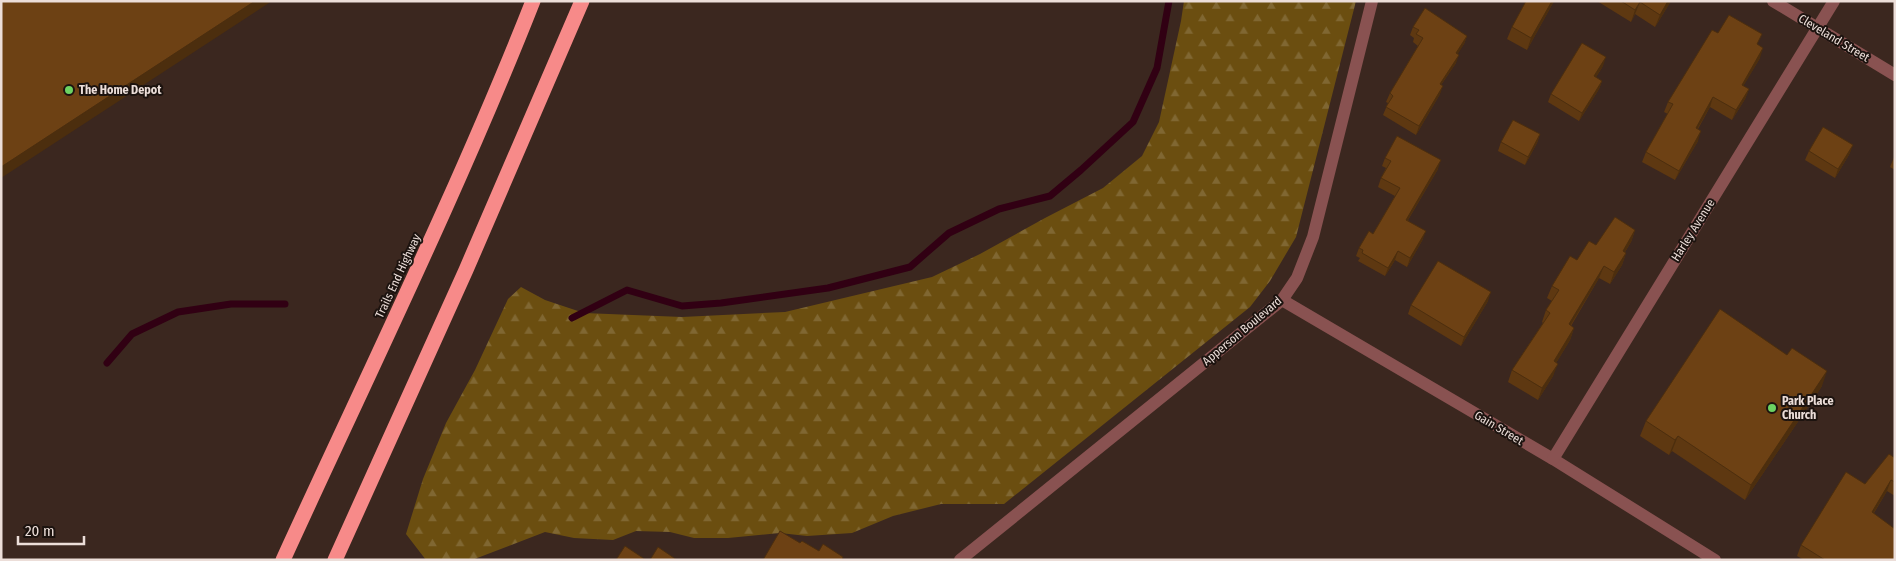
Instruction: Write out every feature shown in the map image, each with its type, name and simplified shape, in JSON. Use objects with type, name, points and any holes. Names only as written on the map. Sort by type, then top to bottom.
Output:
[{"type":"highway","name":"Trails End Highway","points":[[283,560],[418,270],[484,120],[533,1]]},
{"type":"highway","points":[[335,560],[466,270],[582,1]]},
{"type":"street","name":"Apperson Boulevard","points":[[960,560],[1282,300],[1297,278],[1313,237],[1372,1]]},
{"type":"street","name":"Cleveland Street","points":[[1773,1],[1895,75]]},
{"type":"street","name":"Harley Avenue","points":[[1553,460],[1834,1]]},
{"type":"street","name":"Gain Street","points":[[1282,300],[1553,460],[1715,560]]},
{"type":"green space","points":[[1184,1],[1356,1],[1296,237],[1270,281],[1250,307],[1004,504],[941,504],[893,516],[852,533],[807,536],[780,533],[728,538],[694,538],[670,532],[636,531],[613,540],[574,538],[545,532],[472,560],[426,560],[406,534],[423,479],[446,423],[475,370],[508,299],[521,287],[545,300],[584,313],[682,317],[785,312],[932,277],[980,254],[1103,188],[1142,156],[1159,122]]},
{"type":"building","name":"The Home Depot","points":[[1,1],[255,1],[1,167]]},
{"type":"building","points":[[1526,1],[1552,1],[1531,38],[1512,27]]},
{"type":"building","points":[[1621,1],[1668,1],[1660,15],[1640,2],[1635,10]]},
{"type":"building","points":[[1425,8],[1467,36],[1456,53],[1459,55],[1440,84],[1443,86],[1419,126],[1386,107],[1393,96],[1390,93],[1423,38],[1416,34],[1419,30],[1413,27]]},
{"type":"building","points":[[1729,15],[1762,34],[1757,44],[1763,48],[1742,85],[1749,89],[1736,110],[1713,97],[1696,128],[1701,131],[1679,171],[1646,152],[1673,104],[1668,102],[1712,30],[1718,33]]},
{"type":"building","points":[[1582,43],[1606,57],[1594,76],[1602,81],[1582,113],[1551,94]]},
{"type":"building","points":[[1513,120],[1540,134],[1528,157],[1501,142]]},
{"type":"building","points":[[1823,127],[1853,145],[1838,169],[1809,151]]},
{"type":"building","points":[[1397,136],[1441,160],[1406,220],[1426,231],[1410,258],[1398,251],[1388,268],[1362,253],[1363,250],[1359,248],[1369,231],[1373,234],[1400,188],[1381,178],[1391,161],[1385,158]]},
{"type":"building","points":[[1615,217],[1635,230],[1623,251],[1626,253],[1614,272],[1604,266],[1569,324],[1574,328],[1554,361],[1558,364],[1542,388],[1512,370],[1550,313],[1546,310],[1559,290],[1552,286],[1570,256],[1577,260],[1589,241],[1596,245]]},
{"type":"building","points":[[1438,261],[1491,292],[1464,337],[1411,305]]},
{"type":"building","name":"Park Place Church","points":[[1720,309],[1787,355],[1792,348],[1827,371],[1751,485],[1678,436],[1675,440],[1646,421]]},
{"type":"building","points":[[1889,454],[1895,458],[1895,482],[1891,480],[1872,512],[1895,529],[1895,560],[1825,560],[1801,545],[1846,472],[1865,484]]},
{"type":"building","points":[[780,531],[800,543],[802,541],[819,551],[823,544],[843,557],[842,560],[763,560]]},
{"type":"building","points":[[625,546],[646,560],[616,560]]},
{"type":"building","points":[[658,547],[677,560],[650,560]]},
{"type":"waterway","points":[[572,318],[627,290],[682,306],[721,303],[828,288],[910,267],[949,233],[999,209],[1050,196],[1133,122],[1157,68],[1169,1]]},
{"type":"waterway","points":[[107,363],[132,334],[178,312],[231,304],[285,304]]},
{"type":"place","name":"The Home Depot","points":[[69,90]]},
{"type":"place","name":"Park Place Church","points":[[1772,408]]}]
